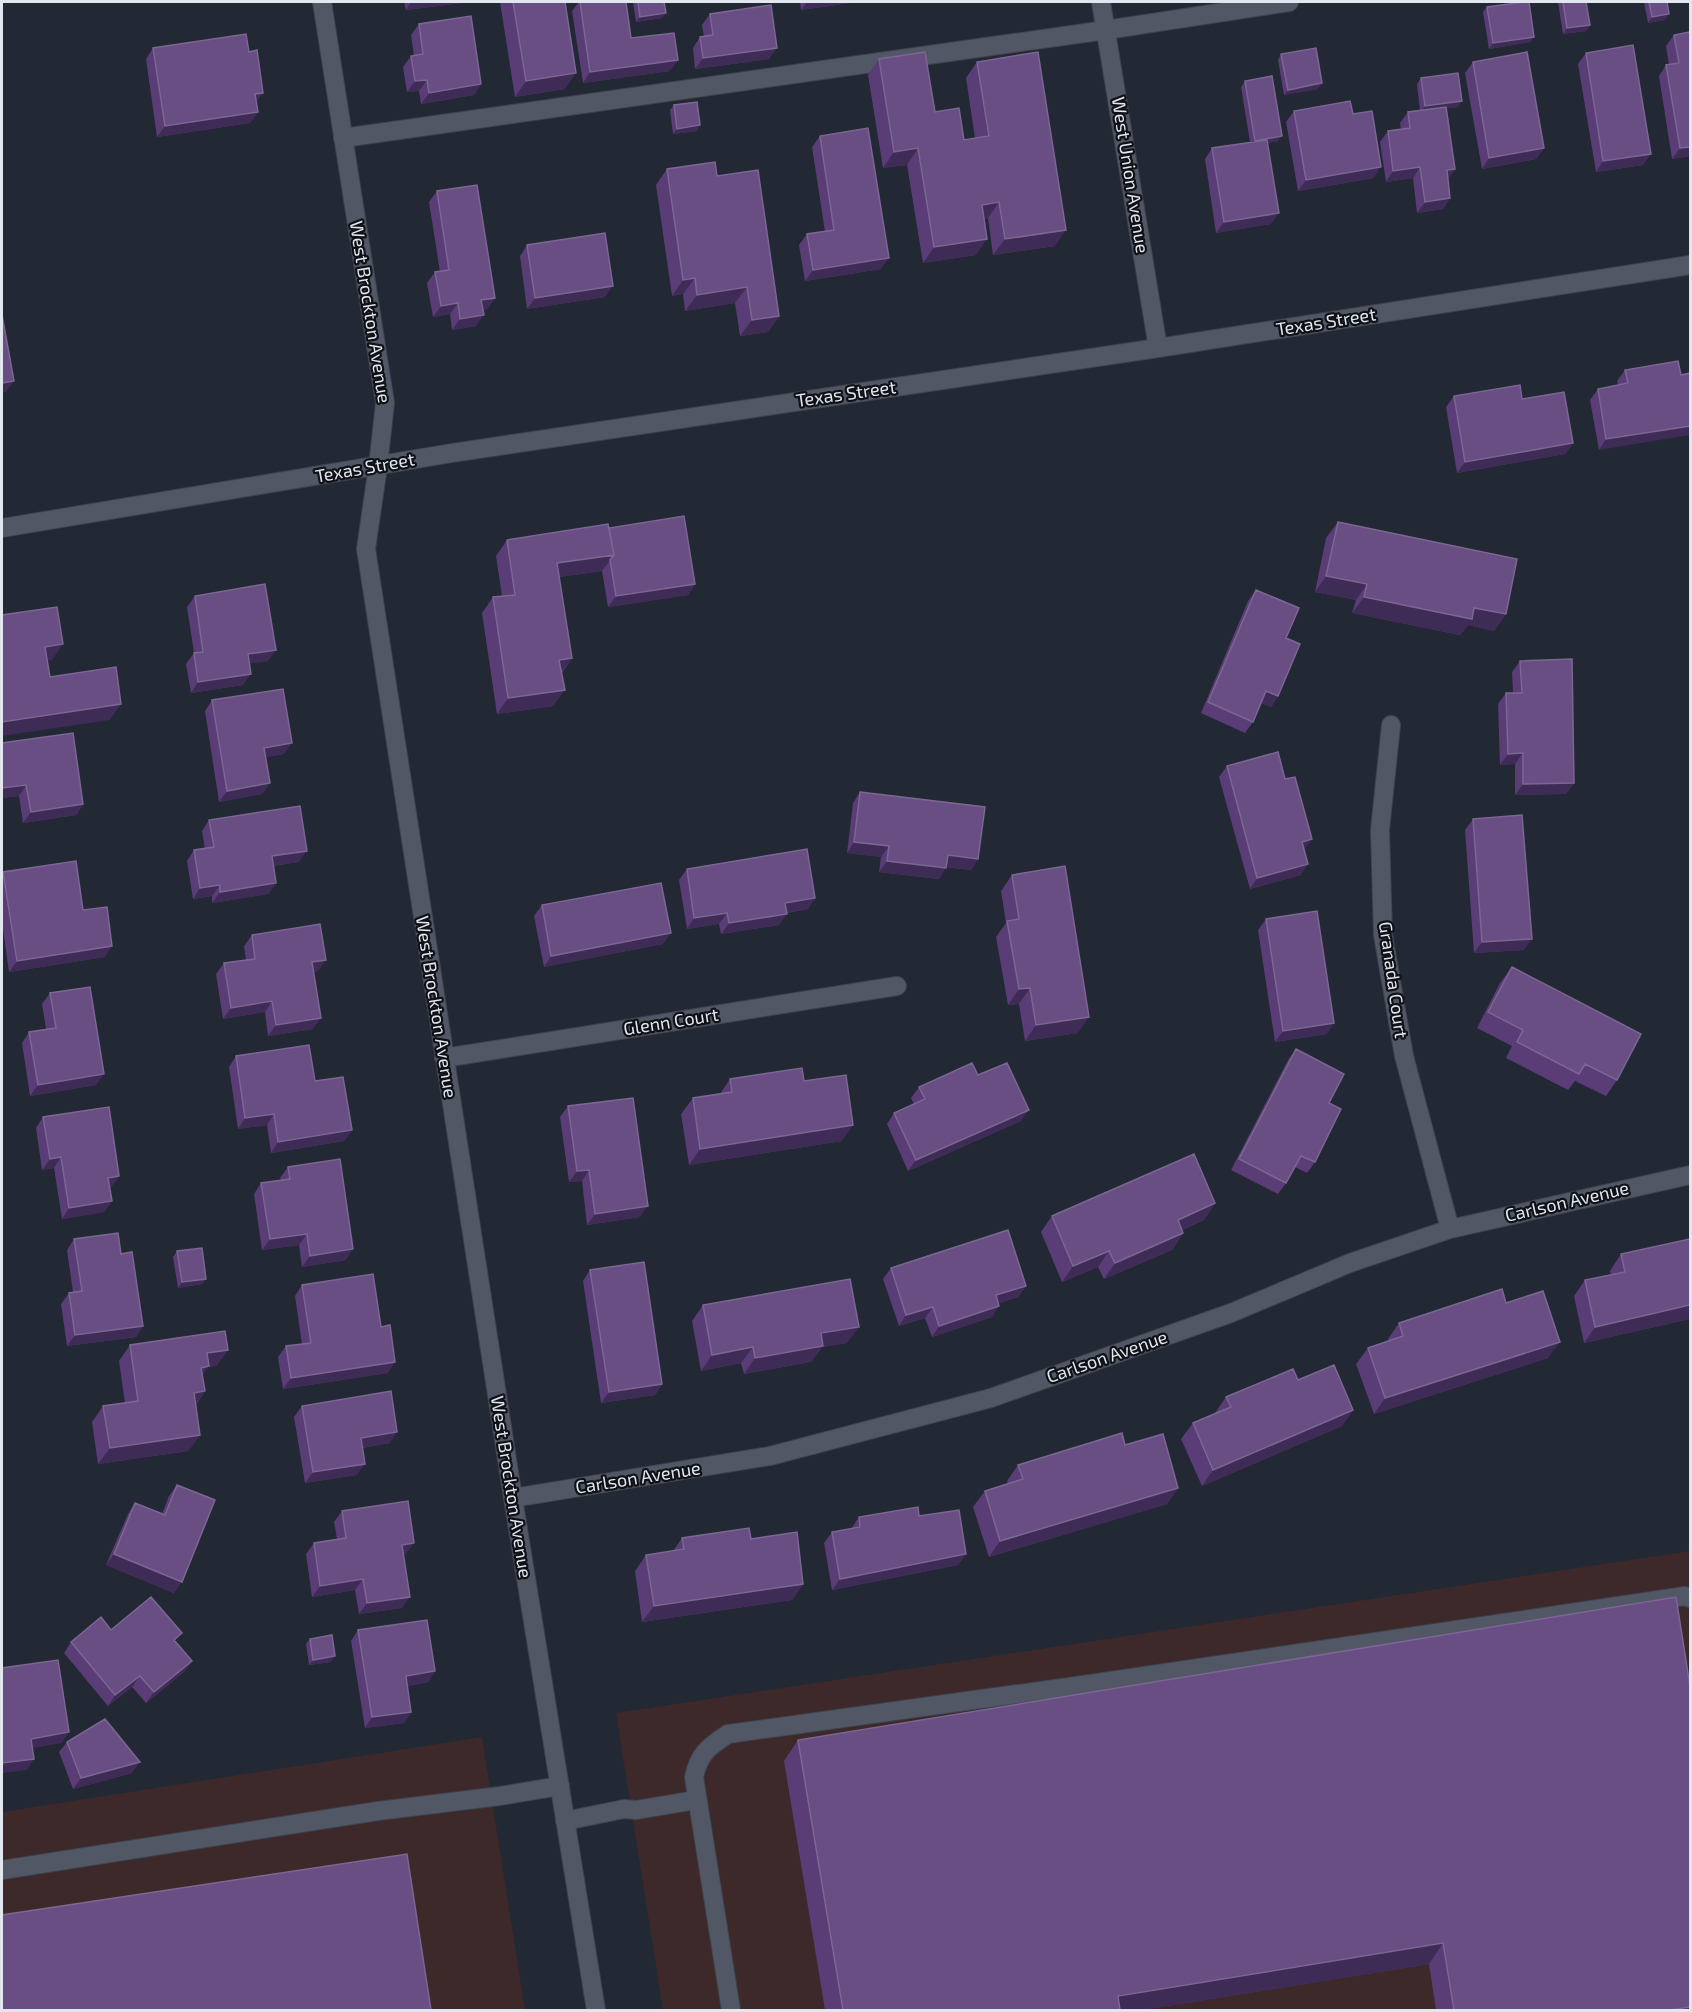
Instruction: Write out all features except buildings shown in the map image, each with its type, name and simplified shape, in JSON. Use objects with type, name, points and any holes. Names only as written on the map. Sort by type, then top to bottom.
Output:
[{"type":"street","name":"West Brockton Avenue","points":[[322,2],[385,403],[366,549],[513,1498],[596,2010]]},
{"type":"street","name":"West Union Avenue","points":[[1101,2],[1158,348]]},
{"type":"street","points":[[343,138],[1290,2]]},
{"type":"street","name":"Texas Street","points":[[2,528],[463,451],[1158,348],[1690,265]]},
{"type":"street","name":"Granada Court","points":[[1391,725],[1380,830],[1383,935],[1404,1056],[1450,1228]]},
{"type":"street","name":"Glenn Court","points":[[444,1058],[897,986]]},
{"type":"street","name":"Carlson Avenue","points":[[513,1498],[770,1456],[991,1398],[1231,1313],[1350,1263],[1450,1228],[1690,1175]]},
{"type":"street","points":[[731,2010],[694,1777],[698,1761],[713,1744],[728,1734],[1090,1684],[1673,1598],[1690,1598]]},
{"type":"street","points":[[2,1870],[378,1811],[560,1786]]},
{"type":"street","points":[[565,1821],[624,1809],[636,1810],[696,1800]]},
{"type":"shaded area","points":[[1690,1551],[1690,2010],[663,2010],[616,1713]]},
{"type":"shaded area","points":[[482,1737],[525,2010],[2,2010],[2,1812]]}]
